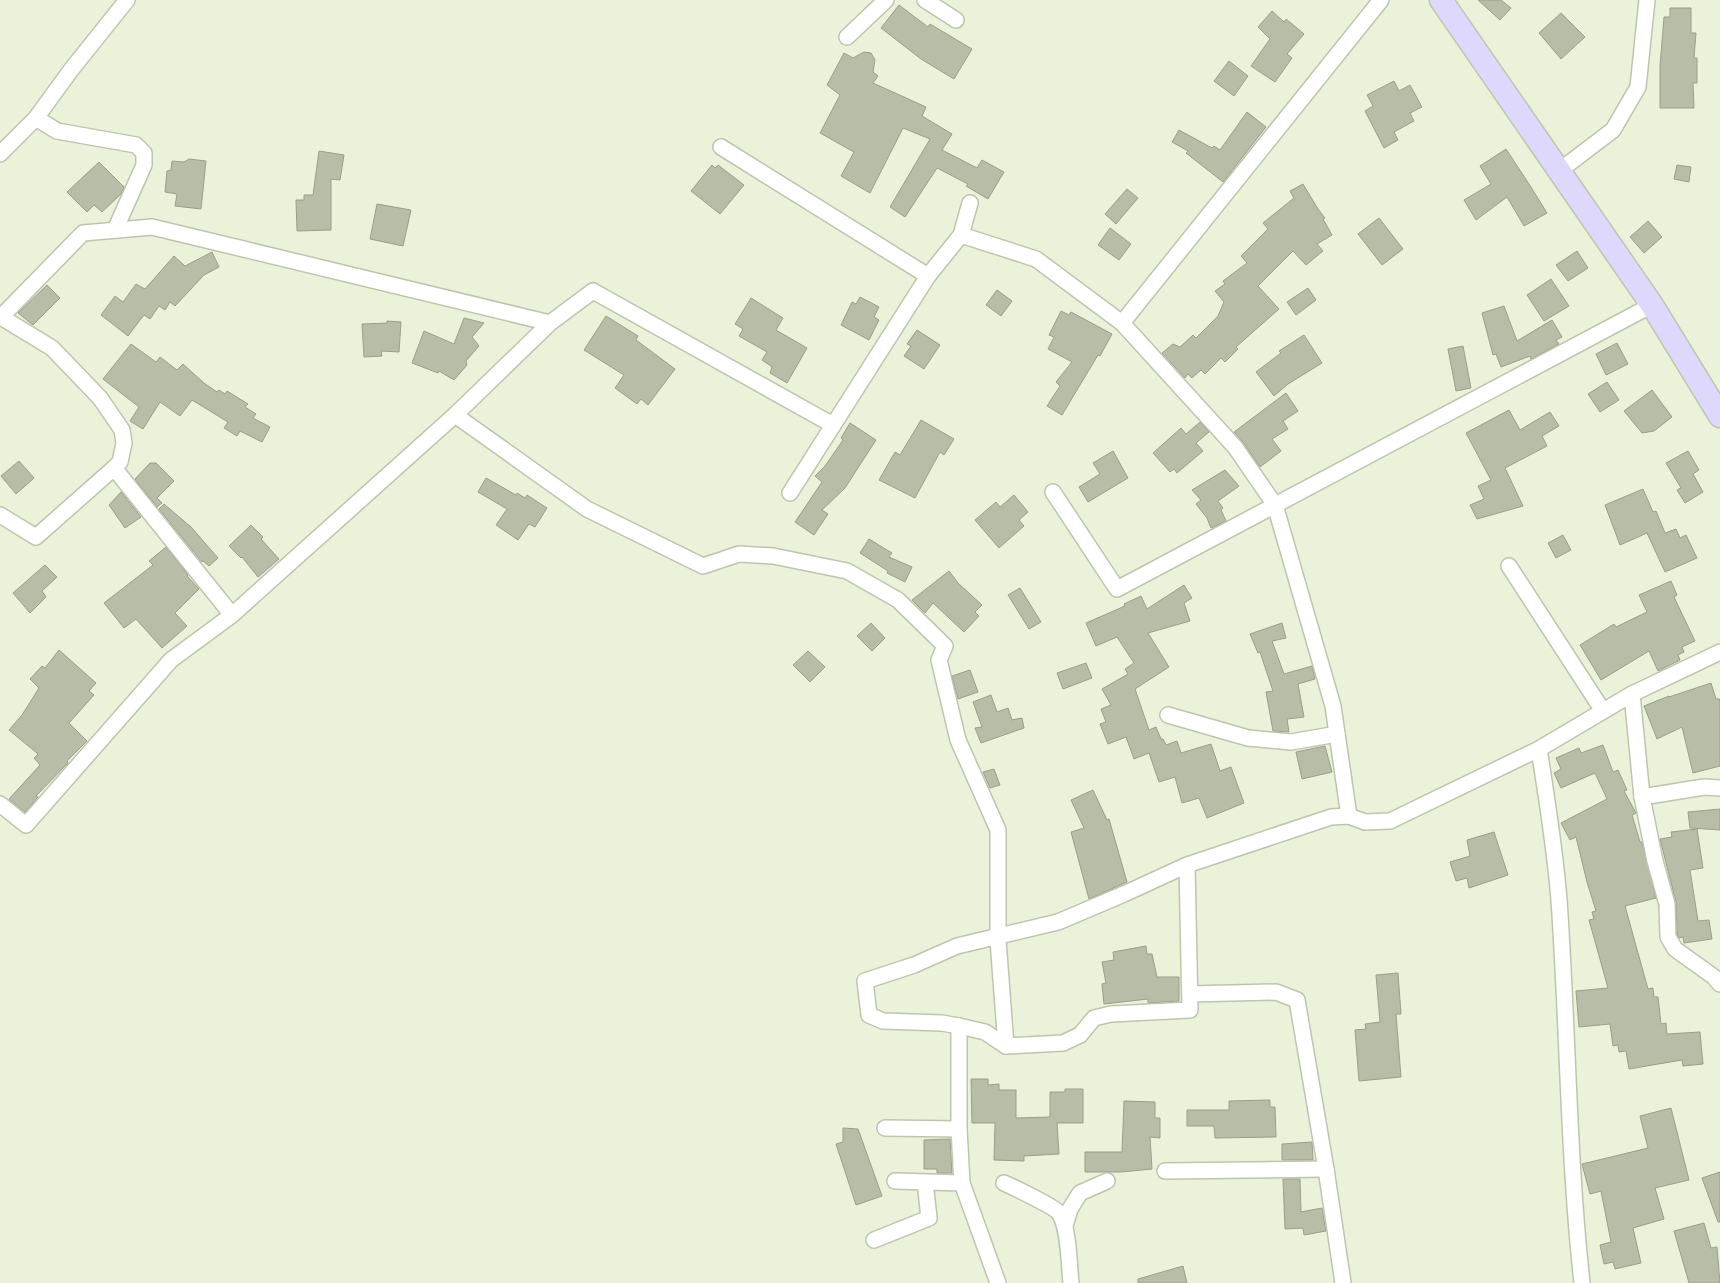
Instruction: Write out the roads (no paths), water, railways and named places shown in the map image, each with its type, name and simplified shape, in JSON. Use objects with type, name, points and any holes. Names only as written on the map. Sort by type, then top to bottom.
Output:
[{"type":"street","points":[[0,154],[36,118],[71,70],[127,0]]},
{"type":"street","points":[[847,37],[886,0]]},
{"type":"street","points":[[925,0],[956,20]]},
{"type":"street","points":[[1122,323],[1381,0]]},
{"type":"street","points":[[1441,0],[1652,305],[1720,416]]},
{"type":"street","points":[[1559,172],[1613,130],[1638,86],[1647,0]]},
{"type":"street","points":[[36,118],[57,131],[136,145],[144,153],[144,165],[115,230]]},
{"type":"street","points":[[721,147],[928,276]]},
{"type":"street","points":[[790,493],[928,276],[961,235],[970,203]]},
{"type":"street","points":[[0,515],[36,537],[120,462],[124,443],[122,430],[100,398],[52,348],[1,317],[83,233],[152,227],[550,323]]},
{"type":"street","points":[[961,235],[1036,260],[1122,323],[1235,447],[1275,505],[1333,706],[1349,816]]},
{"type":"street","points":[[0,804],[26,825],[171,660],[232,615],[455,414],[550,323],[593,291],[833,425]]},
{"type":"street","points":[[1053,492],[1117,589],[1652,305]]},
{"type":"street","points":[[455,414],[587,509],[703,566],[740,554],[773,556],[847,571],[898,600],[945,646],[939,660],[958,740],[998,830],[998,936],[1006,1046]]},
{"type":"street","points":[[114,468],[232,615]]},
{"type":"street","points":[[1509,566],[1603,711]]},
{"type":"street","points":[[1187,865],[1190,1010],[1111,1014],[1094,1018],[1080,1035],[1064,1042],[1006,1046],[985,1032],[959,1026],[942,1023],[883,1021],[869,1015],[865,981],[914,965],[956,946],[1058,922],[1187,865],[1331,817],[1349,816],[1366,822],[1390,821],[1539,749],[1632,694],[1720,652]]},
{"type":"street","points":[[1632,694],[1642,797],[1655,861],[1667,904],[1668,937],[1676,949],[1714,977],[1720,984]]},
{"type":"street","points":[[1168,715],[1248,738],[1290,742],[1337,734]]},
{"type":"street","points":[[1539,749],[1551,828],[1558,900],[1570,1137],[1582,1283]]},
{"type":"street","points":[[1642,797],[1704,787],[1720,788]]},
{"type":"street","points":[[1190,994],[1276,992],[1297,1000],[1326,1169],[1343,1283]]},
{"type":"street","points":[[959,1026],[959,1129],[962,1183],[998,1283]]},
{"type":"street","points":[[885,1128],[959,1129]]},
{"type":"street","points":[[1165,1171],[1326,1169]]},
{"type":"street","points":[[895,1181],[962,1183]]},
{"type":"street","points":[[1065,1226],[1070,1209],[1080,1193],[1107,1181]]},
{"type":"street","points":[[874,1240],[928,1218],[925,1182]]},
{"type":"street","points":[[1004,1183],[1059,1212],[1065,1226],[1071,1283]]}]
